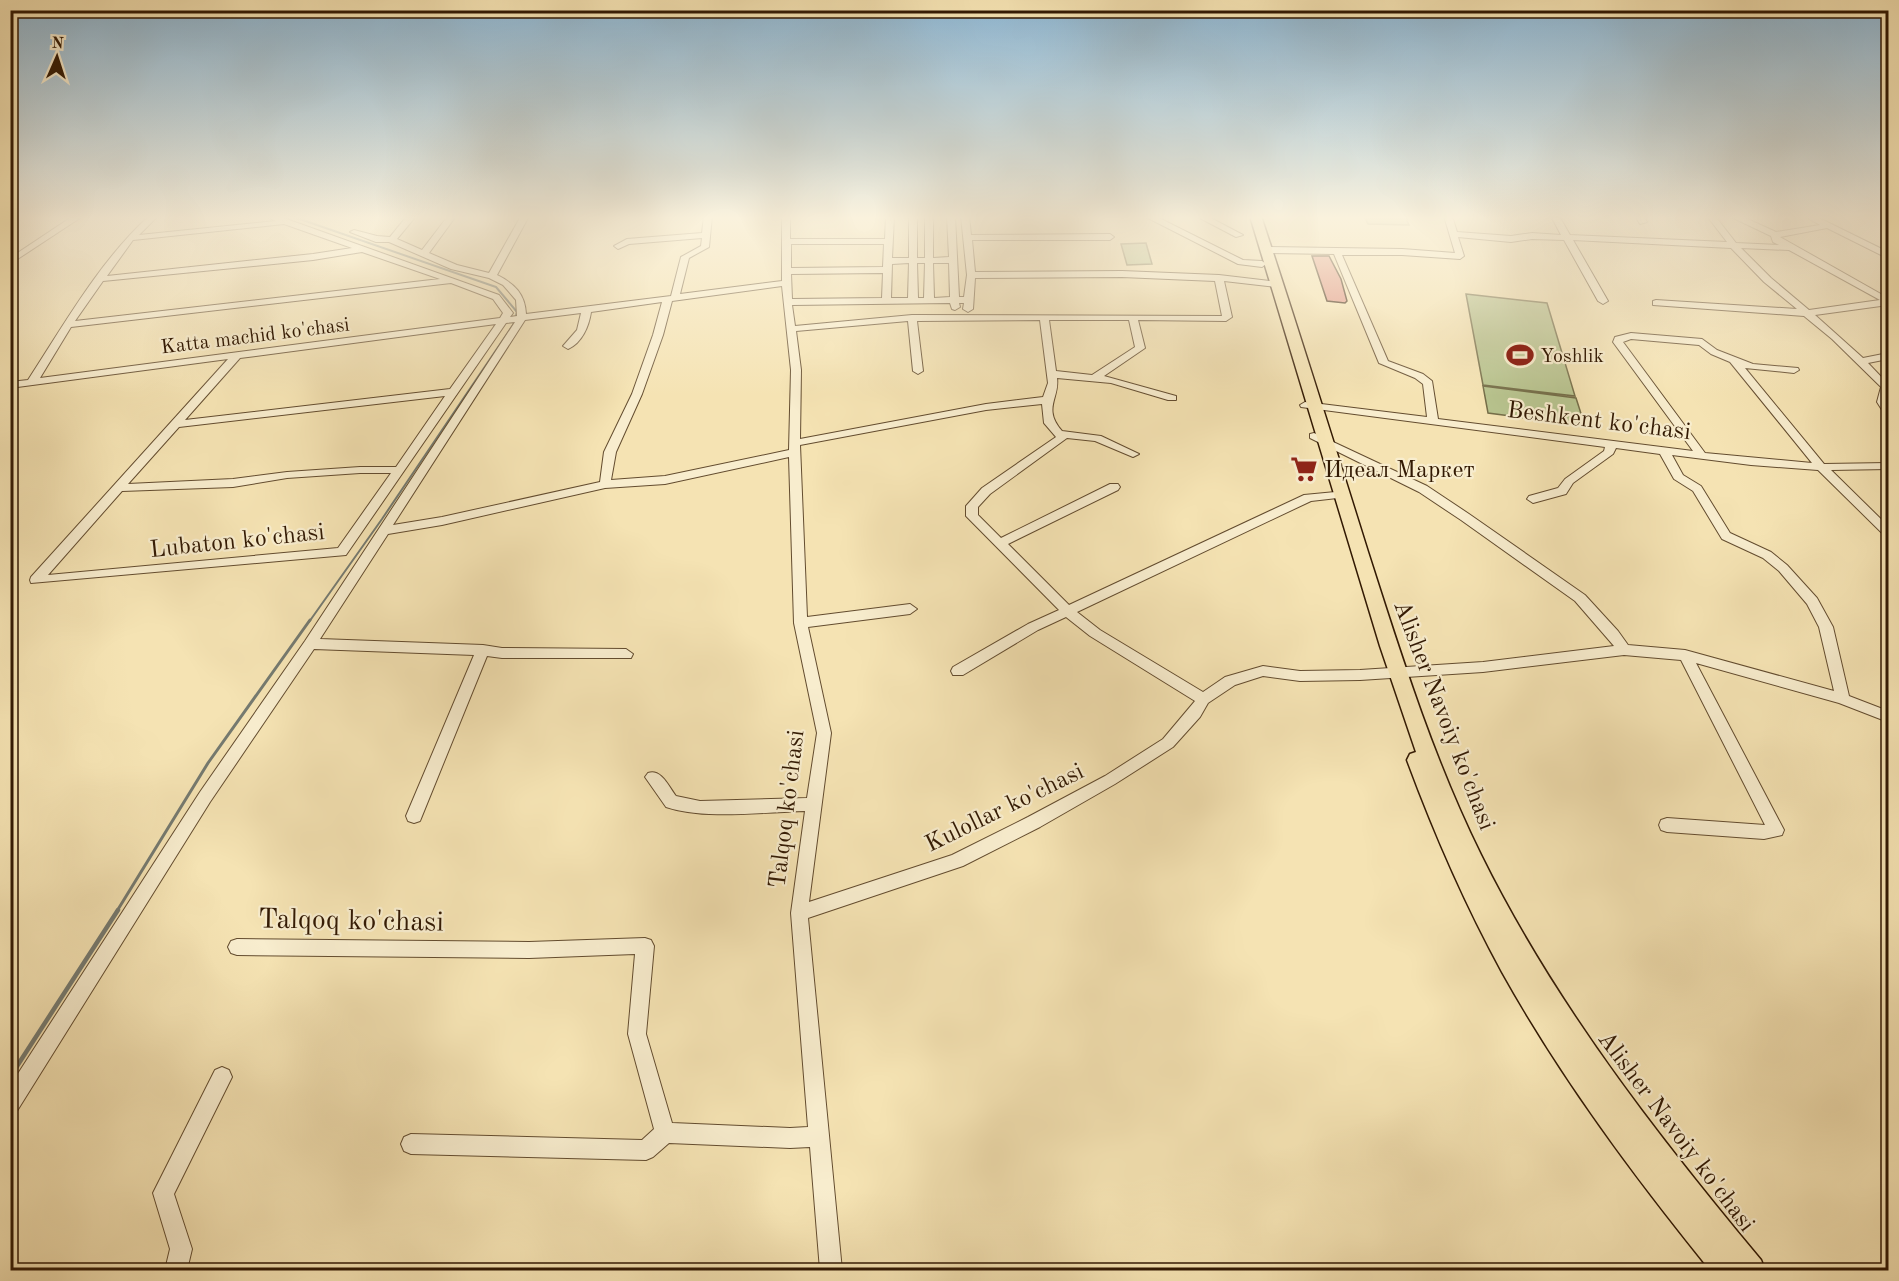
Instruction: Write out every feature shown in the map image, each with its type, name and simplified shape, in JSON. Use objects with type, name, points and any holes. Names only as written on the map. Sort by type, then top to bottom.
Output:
[{"type":"main road","name":"Alisher Navoiy ko'chasi","points":[[1270,276],[1393,672],[1444,797],[1555,1040],[1673,1205],[1728,1270]]},
{"type":"main road","name":"Alisher Navoiy ko'chasi","points":[[1528,978],[1689,1197],[1751,1270]]},
{"type":"street","points":[[32,382],[102,276]]},
{"type":"street","points":[[100,279],[131,276]]},
{"type":"street","points":[[437,276],[496,297],[508,313],[503,321]]},
{"type":"street","points":[[10,1104],[205,797],[310,644],[522,318],[521,300],[506,283],[492,276]]},
{"type":"street","points":[[605,483],[610,452],[637,394],[679,276]]},
{"type":"street","name":"Katta machid ko'chasi","points":[[10,385],[503,321],[797,276]]},
{"type":"street","points":[[886,301],[887,276]]},
{"type":"street","points":[[913,276],[913,301]]},
{"type":"street","points":[[929,276],[929,300]]},
{"type":"street","points":[[954,276],[955,313]]},
{"type":"street","points":[[967,317],[971,276]]},
{"type":"street","points":[[1165,276],[1219,278],[1272,284]]},
{"type":"street","points":[[1347,276],[1383,363],[1419,376],[1428,382],[1433,421]]},
{"type":"street","points":[[1590,276],[1604,301]]},
{"type":"street","points":[[1762,276],[1886,383],[1887,396],[1882,402],[1888,411]]},
{"type":"street","points":[[1841,276],[1888,302]]},
{"type":"street","name":"Talqoq ko'chasi","points":[[787,277],[789,329],[796,370],[794,448],[801,623],[824,733],[799,913],[831,1270]]},
{"type":"street","points":[[789,329],[912,318],[1227,317],[1219,278]]},
{"type":"street","points":[[68,325],[452,281]]},
{"type":"street","points":[[787,302],[970,300]]},
{"type":"street","points":[[1656,303],[1808,313],[1888,302]]},
{"type":"street","points":[[568,346],[580,334],[586,320],[586,309]]},
{"type":"street","points":[[1096,377],[1140,348],[1133,316]]},
{"type":"street","points":[[1044,317],[1053,383],[1047,400],[1049,423],[1062,438],[986,491],[972,506],[972,516],[1068,611],[1095,633],[1203,699]]},
{"type":"street","points":[[912,318],[918,371]]},
{"type":"street","name":"Lubaton ko'chasi","points":[[118,488],[36,580],[342,552],[503,321]]},
{"type":"street","points":[[1702,456],[1618,339],[1631,336],[1702,342],[1714,352],[1751,367],[1794,370]]},
{"type":"street","points":[[118,488],[236,356]]},
{"type":"street","points":[[1860,361],[1888,356]]},
{"type":"street","points":[[1735,362],[1821,467],[1888,532]]},
{"type":"street","points":[[1052,374],[1096,377],[1172,398]]},
{"type":"street","points":[[176,424],[452,392]]},
{"type":"street","points":[[382,531],[442,521],[605,483],[665,480],[794,448],[986,407],[1047,400]]},
{"type":"street","name":"Beshkent ko'chasi","points":[[1310,406],[1702,456],[1821,467],[1888,466]]},
{"type":"street","points":[[1059,434],[1097,438],[1133,454]]},
{"type":"street","points":[[1320,439],[1423,489],[1558,582],[1580,598],[1613,634],[1624,650],[1685,655],[1843,699],[1888,717]]},
{"type":"street","points":[[1533,499],[1562,491],[1569,481],[1609,453],[1611,444]]},
{"type":"street","points":[[1664,451],[1678,477],[1697,489],[1726,536],[1767,555],[1783,568],[1812,602],[1826,627],[1843,699]]},
{"type":"street","points":[[118,488],[232,483],[287,475],[360,470],[400,470]]},
{"type":"street","points":[[999,544],[1114,487]]},
{"type":"street","points":[[958,670],[1033,627],[1308,498],[1337,494]]},
{"type":"street","points":[[801,623],[910,609]]},
{"type":"street","points":[[310,644],[502,652],[626,654]]},
{"type":"street","points":[[414,816],[483,650]]},
{"type":"street","name":"Kulollar ko'chasi","points":[[799,913],[957,861],[1034,822],[1110,780],[1168,743],[1195,713],[1203,699],[1230,681],[1263,671],[1300,676],[1483,667],[1624,650]]},
{"type":"street","points":[[1667,825],[1764,832],[1776,830],[1685,655]]},
{"type":"street","points":[[653,777],[671,802],[681,804],[700,807],[814,804]]},
{"type":"street","name":"Talqoq ko'chasi","points":[[237,947],[529,950],[645,946],[637,1034],[665,1133]]},
{"type":"street","points":[[176,1270],[181,1250],[163,1193],[222,1077]]},
{"type":"street","points":[[411,1144],[646,1150],[665,1133],[790,1138],[819,1136]]},
{"type":"green space","name":"Yoshlik","points":[[1466,294],[1547,303],[1575,396],[1483,385]]},
{"type":"green space","points":[[1483,386],[1576,398],[1585,426],[1488,413]]},
{"type":"building","points":[[1319,276],[1339,276],[1347,301],[1345,303],[1327,301]]},
{"type":"waterway","points":[[309,622],[382,519],[513,325],[517,312],[496,287],[464,276]]},
{"type":"waterway","points":[[117,911],[208,763],[310,620]]},
{"type":"waterway","points":[[10,1077],[118,910]]},
{"type":"place","name":"Yoshlik","points":[[1520,355]]},
{"type":"place","name":"Идеал Маркет","points":[[1304,469]]}]
